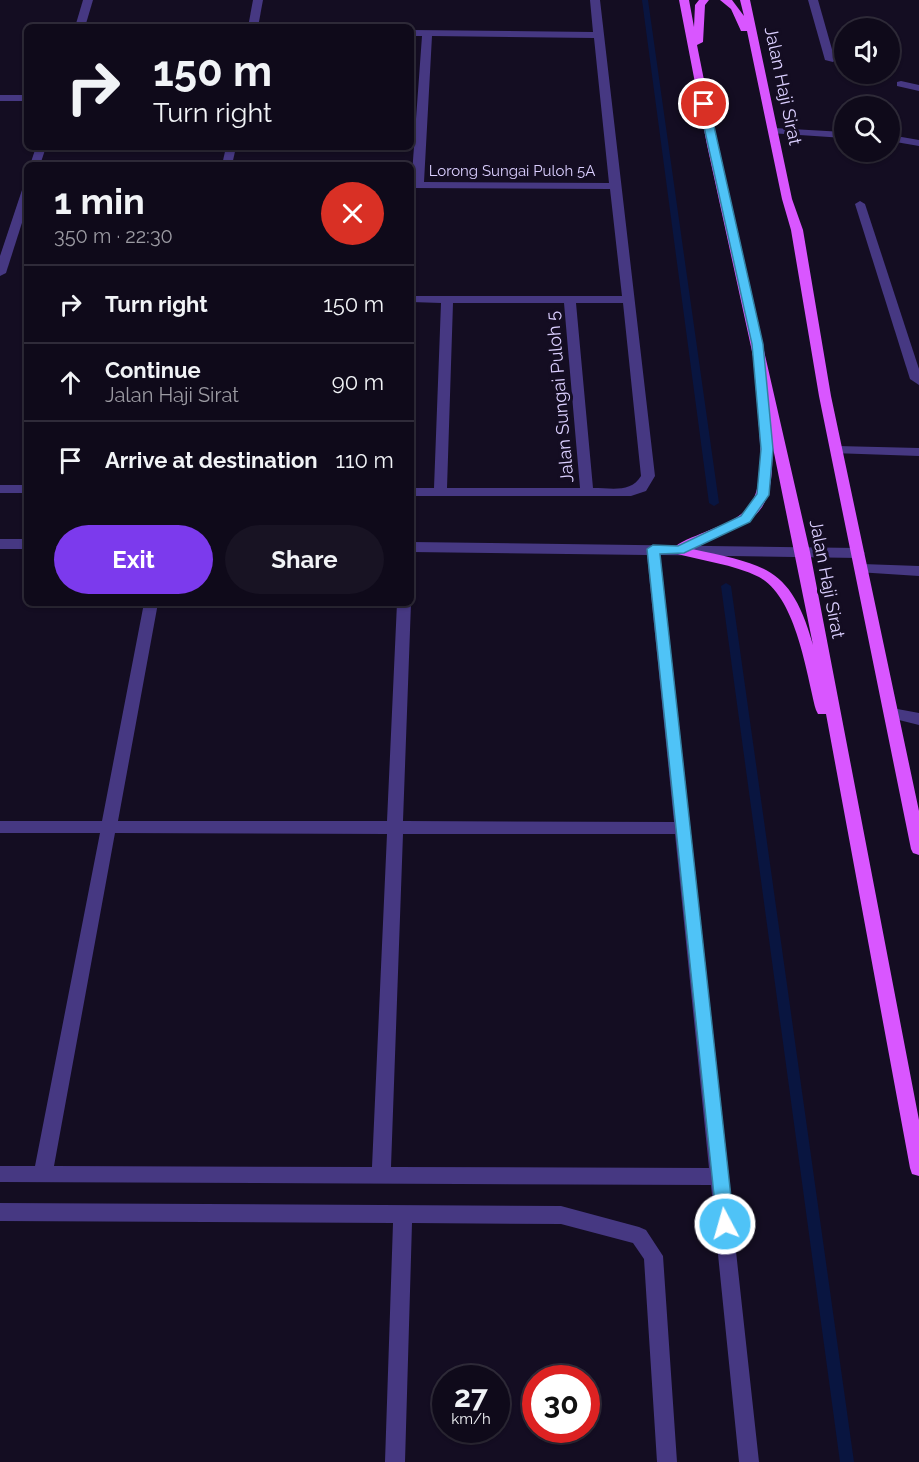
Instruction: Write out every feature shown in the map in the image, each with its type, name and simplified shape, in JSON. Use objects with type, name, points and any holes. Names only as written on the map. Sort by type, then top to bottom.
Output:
[{"type":"main road","name":"Jalan Haji Sirat","points":[[684,0],[712,145],[803,552],[919,1168]]},
{"type":"main road","points":[[696,63],[700,5],[704,0]]},
{"type":"main road","points":[[725,0],[737,11],[758,59]]},
{"type":"main road","name":"Jalan Haji Sirat","points":[[745,0],[787,199],[797,230],[837,450],[919,849]]},
{"type":"main road","points":[[679,550],[746,519],[763,495],[767,449],[757,344]]},
{"type":"main road","points":[[679,550],[750,568],[777,582],[793,607],[812,668],[860,853]]},
{"type":"street","points":[[81,24],[88,0]]},
{"type":"street","points":[[254,24],[258,0]]},
{"type":"street","points":[[414,492],[631,492],[641,488],[648,477],[629,300],[613,186],[595,0]]},
{"type":"street","points":[[813,0],[830,60]]},
{"type":"street","points":[[414,33],[598,35]]},
{"type":"street","points":[[414,185],[427,33]]},
{"type":"street","points":[[901,84],[919,88]]},
{"type":"street","points":[[0,98],[24,98]]},
{"type":"street","points":[[774,131],[834,134]]},
{"type":"street","points":[[900,140],[919,143]]},
{"type":"street","name":"Lorong Sungai Puloh 5A","points":[[414,185],[613,186]]},
{"type":"street","points":[[860,204],[916,379],[919,381]]},
{"type":"street","points":[[1,270],[24,208]]},
{"type":"street","points":[[414,299],[629,300]]},
{"type":"street","points":[[440,492],[447,300]]},
{"type":"street","name":"Jalan Sungai Puloh 5","points":[[570,300],[587,492]]},
{"type":"street","points":[[837,450],[919,452]]},
{"type":"street","points":[[0,489],[24,489]]},
{"type":"street","points":[[0,544],[24,544]]},
{"type":"street","points":[[414,547],[858,553]]},
{"type":"street","points":[[653,549],[749,1462]]},
{"type":"street","points":[[862,569],[919,571]]},
{"type":"street","points":[[43,1174],[150,606]]},
{"type":"street","points":[[381,1175],[404,606]]},
{"type":"street","points":[[892,713],[919,719]]},
{"type":"street","points":[[0,827],[684,828]]},
{"type":"street","points":[[0,1174],[720,1177]]},
{"type":"street","points":[[0,1212],[561,1215],[639,1236],[653,1257],[667,1462]]},
{"type":"street","points":[[395,1462],[403,1213]]},
{"type":"waterway","points":[[645,0],[714,503]]},
{"type":"waterway","points":[[726,586],[847,1462]]},
{"type":"route","points":[[704,104],[757,344],[767,449],[763,495],[746,519],[704,536],[679,550],[653,549],[725,1224]]}]
